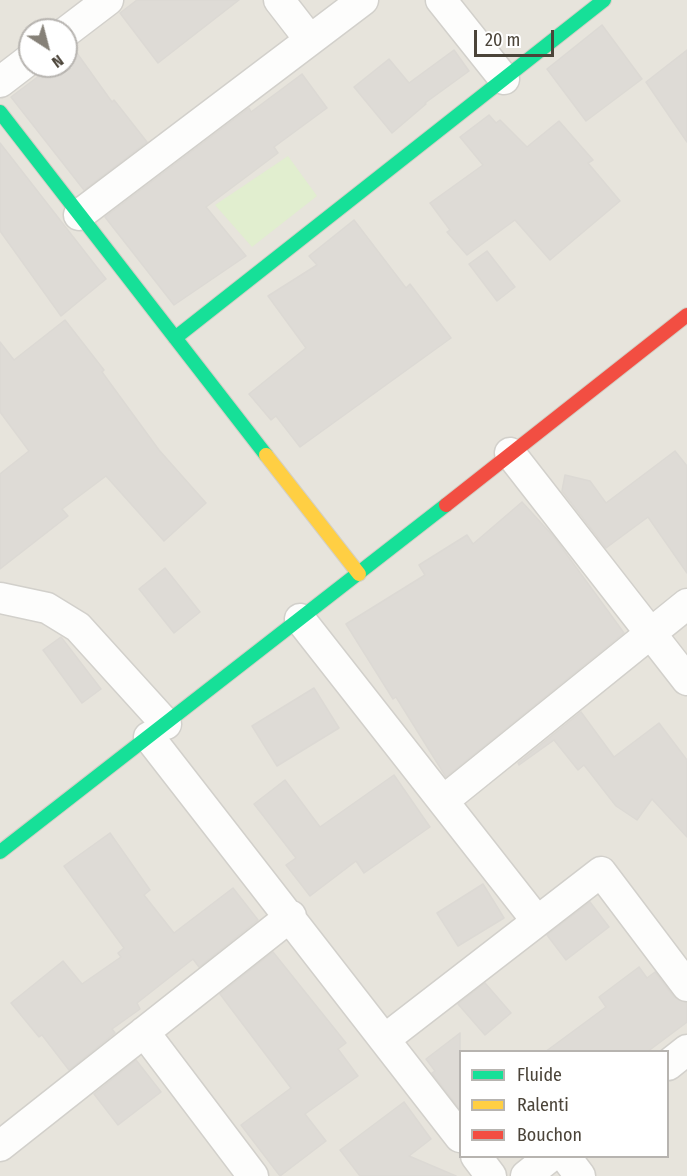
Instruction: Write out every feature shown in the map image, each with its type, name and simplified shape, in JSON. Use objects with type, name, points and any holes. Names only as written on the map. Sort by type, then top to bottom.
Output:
[{"type":"street","points":[[78,23],[108,0]]},
{"type":"street","points":[[279,0],[310,40]]},
{"type":"street","points":[[79,215],[363,0]]},
{"type":"street","points":[[441,0],[504,79]]},
{"type":"street","points":[[175,338],[604,0]]},
{"type":"street","points":[[0,82],[18,68]]},
{"type":"street","points":[[0,112],[359,574]]},
{"type":"street","points":[[0,852],[359,574],[687,315]]},
{"type":"street","points":[[510,453],[687,680]]},
{"type":"street","points":[[0,598],[47,608],[78,627],[157,730],[291,916],[459,1136]]},
{"type":"street","points":[[444,801],[687,604]]},
{"type":"street","points":[[300,619],[537,921]]},
{"type":"street","points":[[385,1039],[601,872],[687,986]]},
{"type":"street","points":[[0,1146],[291,916]]},
{"type":"street","points":[[144,1032],[253,1176]]},
{"type":"street","points":[[669,1064],[687,1050]]},
{"type":"street","points":[[478,1158],[491,1176]]},
{"type":"street","points":[[526,1176],[548,1158]]},
{"type":"street","points":[[566,1158],[580,1176]]},
{"type":"shaded area","points":[[0,0],[687,0],[687,1176],[0,1176]]},
{"type":"green space","points":[[288,156],[317,196],[252,247],[215,205]]},
{"type":"building","points":[[137,0],[239,0],[158,63],[120,13]]},
{"type":"building","points":[[602,25],[642,79],[586,121],[547,69]]},
{"type":"building","points":[[454,50],[469,71],[425,103],[392,133],[354,87],[389,59],[409,83]]},
{"type":"building","points":[[687,50],[687,142],[646,82]]},
{"type":"building","points":[[78,55],[112,102],[114,100],[147,142],[84,190],[11,97],[36,78],[78,78]]},
{"type":"building","points":[[302,74],[327,108],[274,147],[278,153],[206,207],[246,256],[174,305],[105,217],[249,108],[251,112]]},
{"type":"building","points":[[489,115],[496,123],[500,120],[527,147],[559,121],[593,160],[588,163],[620,201],[550,260],[515,220],[467,255],[447,232],[450,230],[430,203],[483,165],[460,137]]},
{"type":"building","points":[[0,143],[106,279],[61,316],[0,231]]},
{"type":"building","points":[[354,220],[406,288],[410,284],[451,338],[300,447],[276,416],[271,420],[249,394],[306,348],[268,296],[317,265],[309,256]]},
{"type":"building","points":[[487,251],[515,287],[497,301],[469,264]]},
{"type":"building","points":[[65,320],[104,370],[102,372],[159,450],[206,503],[164,541],[106,476],[62,509],[68,516],[0,569],[0,474],[29,451],[0,412],[0,342],[14,360]]},
{"type":"building","points":[[675,451],[687,466],[687,573],[648,517],[606,548],[562,491],[565,475],[590,481],[606,503]]},
{"type":"building","points":[[522,502],[554,537],[624,633],[446,777],[396,697],[393,699],[346,624],[425,575],[419,565],[467,535],[473,544]]},
{"type":"building","points":[[165,568],[200,612],[174,633],[139,589]]},
{"type":"building","points":[[61,637],[101,689],[82,703],[43,650]]},
{"type":"building","points":[[314,688],[339,728],[277,766],[252,726]]},
{"type":"building","points":[[581,712],[614,757],[659,723],[687,760],[687,837],[652,799],[637,820],[616,806],[584,765],[578,770],[554,740],[519,765],[518,763]]},
{"type":"building","points":[[394,775],[430,827],[364,873],[356,861],[310,896],[286,865],[296,858],[254,804],[285,780],[320,827]]},
{"type":"building","points":[[110,833],[150,890],[144,895],[174,933],[233,888],[258,920],[199,967],[193,959],[137,1003],[140,1009],[112,1029],[115,1033],[69,1070],[42,1035],[39,1037],[11,1003],[63,961],[82,984],[121,957],[118,953],[124,948],[64,866]]},
{"type":"building","points":[[483,884],[504,918],[458,946],[437,913]]},
{"type":"building","points":[[590,902],[609,927],[566,960],[547,935]]},
{"type":"building","points":[[273,952],[346,1043],[338,1049],[358,1076],[305,1114],[326,1141],[280,1176],[241,1125],[291,1088],[220,994]]},
{"type":"building","points":[[639,967],[647,978],[655,972],[674,997],[687,1003],[687,1022],[650,1050],[548,1050],[606,1007],[599,997]]},
{"type":"building","points":[[485,983],[511,1013],[485,1035],[458,1004]]},
{"type":"building","points":[[460,1033],[459,1109],[432,1073],[435,1071],[426,1059]]},
{"type":"building","points":[[136,1060],[161,1092],[118,1125],[94,1094]]},
{"type":"building","points":[[404,1102],[431,1139],[409,1156],[456,1176],[360,1176],[340,1150]]},
{"type":"traffic: fast","points":[[175,338],[604,0]]},
{"type":"traffic: fast","points":[[0,112],[266,455]]},
{"type":"traffic: fast","points":[[0,852],[446,505]]},
{"type":"traffic: slow","points":[[266,455],[359,574]]},
{"type":"traffic: jam","points":[[446,505],[687,315]]}]
